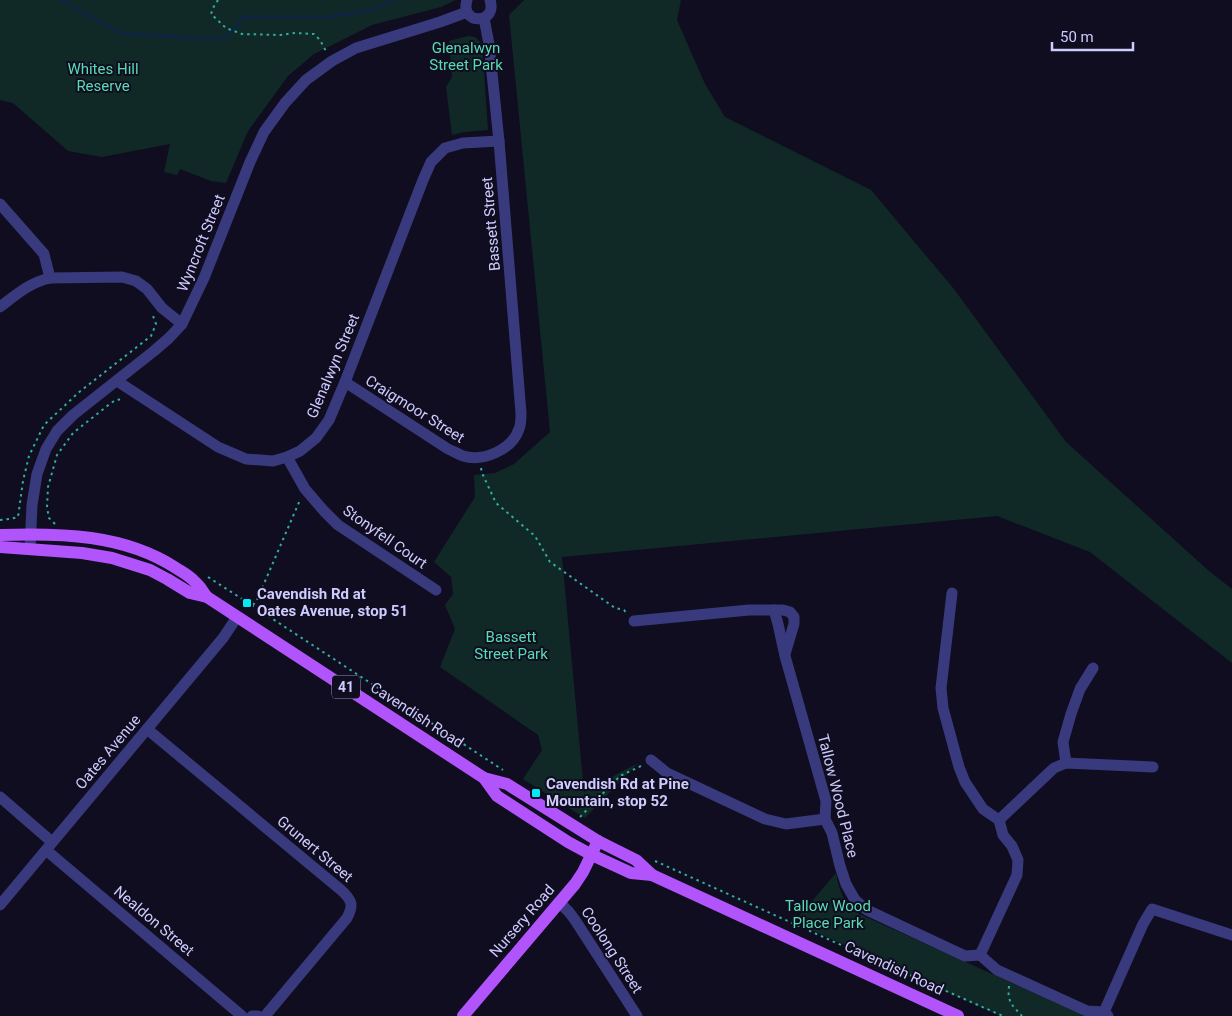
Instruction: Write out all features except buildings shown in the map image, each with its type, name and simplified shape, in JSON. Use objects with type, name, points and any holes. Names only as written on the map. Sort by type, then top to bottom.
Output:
[{"type":"main road","name":"Cavendish Road","points":[[0,535],[31,534],[92,538],[133,547],[158,557],[196,582],[207,597],[484,778],[507,784],[598,841],[636,860],[652,875],[958,1016]]},
{"type":"main road","name":"Cavendish Road","points":[[0,547],[97,555],[124,561],[150,570],[190,593],[207,597]]},
{"type":"main road","name":"Cavendish Road","points":[[484,778],[497,796],[568,842],[630,873],[652,875]]},
{"type":"main road","name":"Nursery Road","points":[[462,1016],[580,877],[598,841]]},
{"type":"street","points":[[467,6],[470,16],[479,19],[484,18],[491,10],[492,4],[490,0]]},
{"type":"street","name":"Wyncroft Street","points":[[30,549],[32,505],[37,474],[46,449],[57,431],[64,424],[169,338],[182,324],[204,278],[250,162],[264,132],[285,103],[306,80],[332,61],[356,48],[440,22],[467,6]]},
{"type":"street","name":"Bassett Street","points":[[479,457],[496,453],[512,441],[520,428],[521,413],[499,141],[489,44],[484,18]]},
{"type":"street","name":"Glenalwyn Street","points":[[117,381],[218,447],[246,459],[273,461],[300,451],[316,438],[329,420],[431,162],[445,148],[463,143],[499,141]]},
{"type":"street","points":[[0,204],[44,254],[50,278]]},
{"type":"street","points":[[0,307],[23,288],[39,280],[50,278],[122,277],[136,281],[147,288],[162,308],[182,324]]},
{"type":"street","name":"Craigmoor Street","points":[[345,382],[448,449],[464,456],[479,457]]},
{"type":"street","name":"Stonyfell Court","points":[[287,457],[305,489],[338,525],[436,590]]},
{"type":"street","points":[[952,593],[940,688],[943,708],[965,782],[983,809],[999,820],[1003,835],[1012,846],[1018,860],[1017,875],[980,955],[997,970],[1087,1011],[1106,1014],[1143,924],[1152,909],[1232,935]]},
{"type":"street","points":[[634,621],[750,610],[783,610],[790,612],[794,617],[794,624],[785,656]]},
{"type":"street","name":"Tallow Wood Place","points":[[774,610],[826,802],[825,819],[832,833],[846,884],[856,900],[868,910],[965,956],[980,955]]},
{"type":"street","name":"Oates Avenue","points":[[0,905],[223,638],[237,617]]},
{"type":"street","points":[[1066,762],[1063,742],[1071,714],[1080,689],[1093,668]]},
{"type":"street","name":"Grunert Street","points":[[147,728],[347,895],[352,903],[347,918],[265,1016]]},
{"type":"street","points":[[651,760],[667,773],[766,819],[786,824],[825,819]]},
{"type":"street","points":[[999,820],[1054,768],[1066,762],[1153,767]]},
{"type":"street","name":"Nealdon Street","points":[[0,797],[49,846],[242,1016]]},
{"type":"street","name":"Coolong Street","points":[[559,902],[570,912],[638,1016]]},
{"type":"street","points":[[252,1016],[258,1016]]},
{"type":"path","points":[[218,0],[212,8],[211,14],[226,28],[242,34],[314,34],[320,40],[332,61]]},
{"type":"path","points":[[0,520],[18,517],[29,456],[44,425],[78,393],[150,336],[156,324],[150,312]]},
{"type":"path","points":[[60,526],[49,518],[47,507],[48,487],[57,455],[73,433],[111,403],[124,399],[124,397]]},
{"type":"path","points":[[479,457],[482,473],[496,503],[536,536],[550,562],[615,608],[624,610],[634,621]]},
{"type":"path","points":[[253,606],[305,489]]},
{"type":"path","points":[[202,574],[509,774]]},
{"type":"path","points":[[585,821],[579,818],[620,776],[651,760]]},
{"type":"path","points":[[648,858],[1003,1016]]},
{"type":"path","points":[[1011,976],[1008,996],[1011,1005],[1022,1016]]},
{"type":"green space","name":"Whites Hill Reserve","points":[[0,0],[456,0],[441,7],[372,25],[314,54],[288,76],[248,131],[226,183],[211,181],[180,169],[177,175],[164,172],[170,144],[102,157],[68,151],[13,103],[0,100]]},
{"type":"green space","name":"Bassett Street Park","points":[[524,0],[681,0],[677,20],[705,84],[725,117],[871,190],[954,289],[1066,442],[1209,571],[1232,589],[1232,663],[1090,552],[997,516],[562,557],[584,792],[638,763],[585,818],[523,779],[542,750],[538,735],[440,667],[455,629],[445,605],[453,594],[451,577],[434,562],[475,497],[474,475],[495,473],[514,464],[550,432],[509,15]]},
{"type":"green space","name":"Glenalwyn Street Park","points":[[468,36],[475,37],[482,44],[488,130],[452,135],[446,87],[452,77],[449,41]]},
{"type":"green space","name":"Tallow Wood Place Park","points":[[836,873],[842,894],[853,911],[1085,1016],[1000,1016],[794,922]]},
{"type":"waterway","points":[[61,0],[120,33],[204,39],[225,38],[244,17],[327,17],[369,11],[394,0]]},
{"type":"place","name":"Cavendish Rd at Oates Avenue, stop 51","points":[[247,603]]},
{"type":"place","name":"Cavendish Rd at Pine Mountain, stop 52","points":[[536,793]]}]
